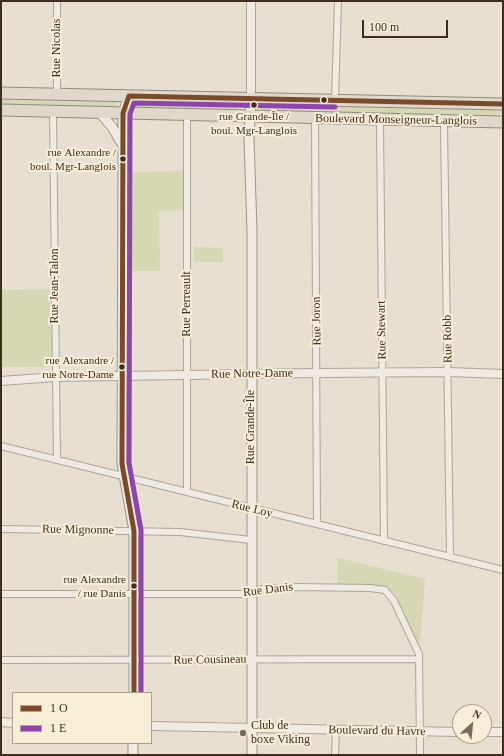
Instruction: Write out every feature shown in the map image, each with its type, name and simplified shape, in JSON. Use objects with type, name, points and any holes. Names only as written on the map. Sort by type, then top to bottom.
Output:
[{"type":"highway","name":"Boulevard Monseigneur-Langlois","points":[[1,92],[503,104]]},
{"type":"highway","name":"Boulevard Monseigneur-Langlois","points":[[1,110],[503,122]]},
{"type":"main road","points":[[129,96],[124,113],[123,145],[122,376],[123,477],[134,530],[134,692]]},
{"type":"main road","name":"Rue Grande-Île","points":[[251,98],[252,755]]},
{"type":"main road","points":[[100,113],[112,127],[123,145]]},
{"type":"main road","points":[[133,744],[133,755]]},
{"type":"street","name":"Rue Nicolas","points":[[57,1],[57,94]]},
{"type":"street","points":[[251,1],[251,98]]},
{"type":"street","points":[[335,100],[338,1]]},
{"type":"street","name":"Rue Jean-Talon","points":[[54,112],[55,377],[57,460]]},
{"type":"street","name":"Rue Perreault","points":[[187,115],[187,492]]},
{"type":"street","name":"Rue Joron","points":[[315,118],[317,524]]},
{"type":"street","name":"Rue Stewart","points":[[380,119],[384,541]]},
{"type":"street","name":"Rue Robb","points":[[444,121],[450,557]]},
{"type":"street","name":"Rue Notre-Dame","points":[[1,380],[55,377],[382,372],[503,374]]},
{"type":"street","name":"Rue Loy","points":[[1,446],[251,509],[503,570]]},
{"type":"street","name":"Rue Mignonne","points":[[1,529],[134,530],[180,532],[251,540]]},
{"type":"street","name":"Rue Danis","points":[[1,594],[134,595],[252,593],[262,589],[297,587],[370,588],[385,590],[394,601],[417,648],[419,659],[420,755]]},
{"type":"street","name":"Rue Cousineau","points":[[1,660],[134,661],[419,659]]},
{"type":"street","points":[[1,722],[12,723]]},
{"type":"street","name":"Boulevard du Havre","points":[[152,726],[452,732]]},
{"type":"street","points":[[335,755],[336,730]]},
{"type":"street","points":[[492,732],[503,732]]},
{"type":"green space","points":[[1,100],[119,100],[116,108],[1,104]]},
{"type":"green space","points":[[233,102],[238,104],[236,109],[144,109],[133,107],[132,105],[134,103],[187,104]]},
{"type":"green space","points":[[262,104],[494,109],[501,111],[500,114],[495,115],[269,112],[260,109]]},
{"type":"green space","points":[[183,171],[183,210],[159,211],[160,271],[128,271],[126,172]]},
{"type":"green space","points":[[194,247],[223,248],[223,262],[194,262]]},
{"type":"green space","points":[[52,289],[52,367],[1,367],[1,290]]},
{"type":"green space","points":[[338,558],[425,579],[419,659],[393,591],[337,584]]},
{"type":"transit line","points":[[134,692],[134,531],[122,464],[123,113],[129,96],[503,104]]},
{"type":"transit line","points":[[141,692],[141,530],[129,463],[130,114],[134,103],[335,107]]},
{"type":"place","name":"rue Grande-Île / boul. Mgr-Langlois","points":[[254,105]]},
{"type":"place","name":"rue Alexandre / boul. Mgr-Langlois","points":[[123,159]]},
{"type":"place","name":"rue Alexandre / rue Notre-Dame","points":[[122,367]]},
{"type":"place","name":"rue Alexandre / rue Danis","points":[[134,586]]},
{"type":"place","name":"Club de boxe Viking","points":[[243,733]]}]
